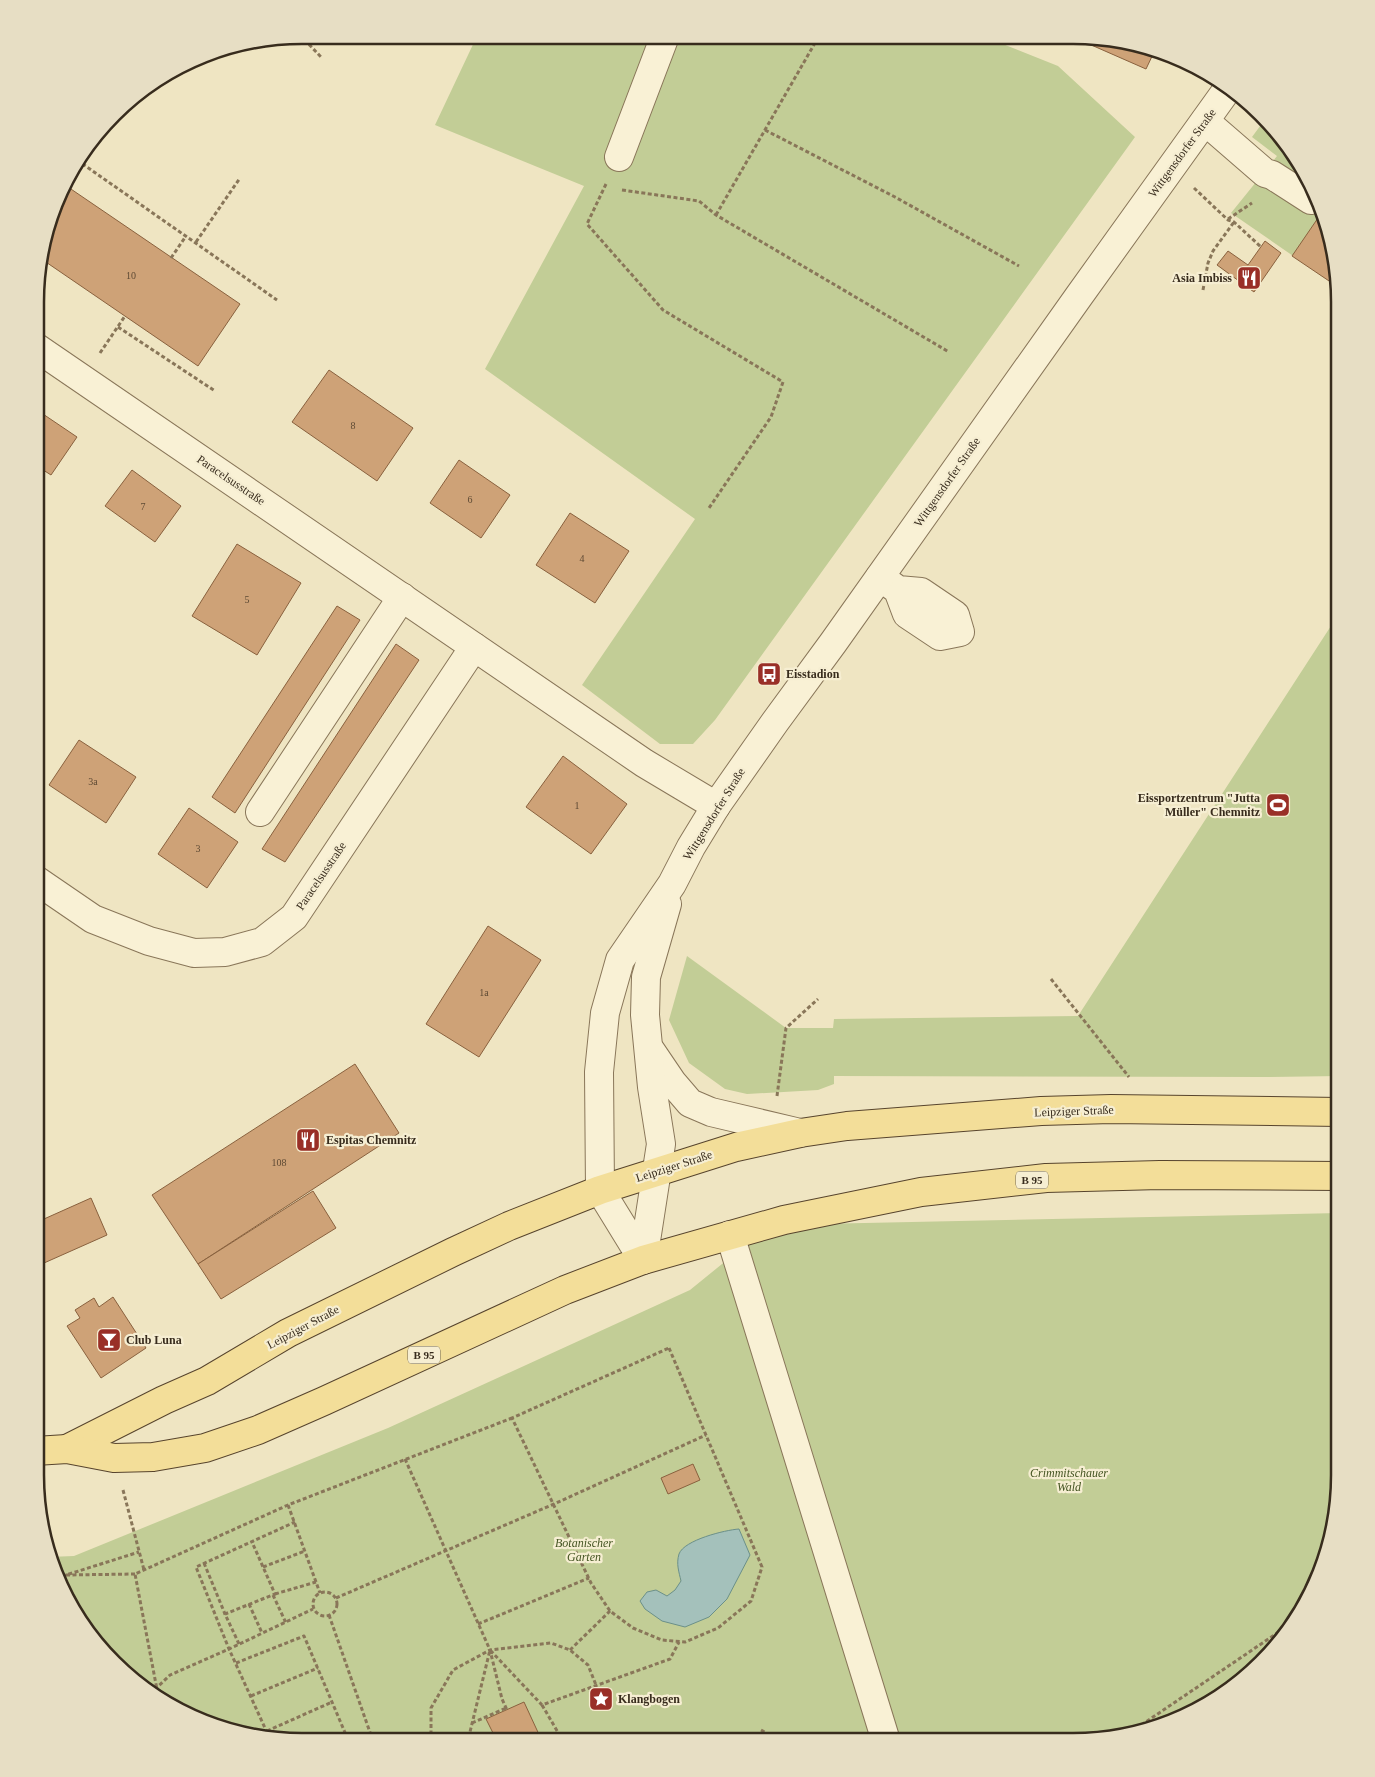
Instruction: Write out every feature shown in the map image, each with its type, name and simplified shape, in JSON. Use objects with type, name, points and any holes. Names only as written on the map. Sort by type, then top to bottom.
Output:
[{"type":"main road","name":"Leipziger Straße","points":[[67,1449],[164,1400],[207,1381],[288,1333],[509,1226],[600,1190],[736,1147],[800,1133],[847,1126],[1041,1111],[1111,1109],[1331,1112]]},
{"type":"main road","name":"Leipziger Straße","points":[[44,1450],[67,1449],[114,1458],[153,1457],[206,1448],[258,1430],[324,1401],[565,1290],[643,1260],[784,1220],[921,1192],[1046,1178],[1160,1175],[1331,1176]]},
{"type":"street","points":[[619,157],[662,44]]},
{"type":"street","name":"Wittgensdorfer Straße","points":[[600,1190],[598,1072],[605,1013],[620,960],[672,884],[691,847],[716,806],[775,722],[889,583],[1171,167],[1225,92]]},
{"type":"street","points":[[1205,121],[1265,173],[1272,175],[1309,197]]},
{"type":"street","name":"Paracelsusstraße","points":[[44,353],[644,763],[716,806]]},
{"type":"street","points":[[260,812],[402,597]]},
{"type":"street","name":"Paracelsusstraße","points":[[44,886],[92,919],[149,941],[194,954],[225,952],[262,942],[294,916],[474,647]]},
{"type":"street","name":"Wittgensdorfer Straße","points":[[643,1260],[661,1144],[645,1016],[646,977],[672,884]]},
{"type":"street","name":"Wittgensdorfer Straße","points":[[648,1047],[672,1082],[690,1103],[711,1112],[800,1133]]},
{"type":"street","points":[[600,1190],[643,1260]]},
{"type":"street","points":[[730,1235],[884,1733]]},
{"type":"path","points":[[309,44],[322,58]]},
{"type":"path","points":[[716,214],[814,44]]},
{"type":"path","points":[[765,130],[895,197],[1019,266]]},
{"type":"path","points":[[619,157],[587,224],[663,310],[783,382],[771,417],[708,508]]},
{"type":"path","points":[[83,164],[277,300]]},
{"type":"path","points":[[1171,167],[1228,220],[1234,222],[1261,247]]},
{"type":"path","points":[[196,242],[240,178]]},
{"type":"path","points":[[604,188],[699,201],[716,214],[948,352]]},
{"type":"path","points":[[1203,290],[1208,263],[1213,251],[1234,222]]},
{"type":"path","points":[[171,258],[186,236]]},
{"type":"path","points":[[111,337],[125,316]]},
{"type":"path","points":[[118,327],[215,391]]},
{"type":"path","points":[[1051,979],[1155,1110]]},
{"type":"path","points":[[773,1127],[786,1028],[818,999]]},
{"type":"path","points":[[66,1575],[135,1574],[288,1506],[512,1418],[669,1348],[762,1567],[751,1601],[718,1628],[685,1642],[662,1640],[634,1628],[610,1611],[589,1578],[512,1418]]},
{"type":"path","points":[[336,1598],[554,1504],[706,1434]]},
{"type":"path","points":[[114,1458],[144,1570]]},
{"type":"path","points":[[405,1459],[490,1650],[502,1699],[507,1709],[472,1723]]},
{"type":"path","points":[[288,1506],[320,1592]]},
{"type":"path","points":[[294,1522],[196,1567],[229,1649],[266,1730],[332,1702]]},
{"type":"path","points":[[252,1542],[286,1623]]},
{"type":"path","points":[[263,1568],[305,1551]]},
{"type":"path","points":[[66,1575],[139,1552]]},
{"type":"path","points":[[204,1563],[239,1644]]},
{"type":"path","points":[[135,1574],[157,1687]]},
{"type":"path","points":[[478,1624],[589,1578]]},
{"type":"path","points":[[225,1614],[274,1595],[316,1582]]},
{"type":"path","points":[[320,1592],[329,1592],[336,1598],[334,1613],[320,1616],[313,1609],[313,1600],[320,1592]]},
{"type":"path","points":[[249,1604],[262,1633]]},
{"type":"path","points":[[157,1687],[170,1675],[313,1609]]},
{"type":"path","points":[[570,1650],[610,1611]]},
{"type":"path","points":[[329,1615],[370,1733]]},
{"type":"path","points":[[1144,1723],[1279,1632]]},
{"type":"path","points":[[236,1663],[304,1636],[345,1733]]},
{"type":"path","points":[[542,1705],[670,1658],[679,1642]]},
{"type":"path","points":[[431,1733],[431,1708],[453,1670],[490,1650],[551,1643],[570,1650],[588,1665],[596,1685]]},
{"type":"path","points":[[490,1650],[542,1705],[558,1733]]},
{"type":"path","points":[[469,1733],[490,1650]]},
{"type":"path","points":[[251,1696],[318,1668]]},
{"type":"path","points":[[761,1730],[766,1733]]},
{"type":"green space","points":[[473,44],[1003,44],[1058,66],[1135,137],[715,720],[693,744],[660,744],[582,685],[695,519],[485,369],[584,186],[435,125]]},
{"type":"green space","points":[[1261,125],[1278,144],[1297,172],[1318,218],[1331,282],[1231,213],[1277,156],[1252,137]]},
{"type":"green space","name":"Eissportzentrum \"Jutta Müller\" Chemnitz","points":[[1331,626],[1331,1076],[834,1076],[834,1084],[818,1090],[747,1094],[725,1089],[689,1063],[669,1020],[687,956],[786,1028],[833,1028],[834,1019],[1078,1016]]},
{"type":"green space","points":[[1331,1213],[1331,1493],[1329,1509],[1318,1559],[1312,1574],[1297,1604],[1278,1633],[1256,1658],[1231,1680],[1188,1707],[1157,1720],[1091,1733],[284,1733],[218,1720],[187,1707],[158,1690],[131,1669],[108,1646],[87,1619],[70,1590],[56,1557],[74,1556],[388,1428],[690,1290],[770,1225]]},
{"type":"water","points":[[739,1529],[750,1555],[727,1599],[709,1617],[685,1627],[662,1621],[645,1609],[640,1601],[647,1592],[656,1590],[667,1596],[675,1590],[681,1581],[678,1561],[682,1549],[696,1540],[724,1531]]},
{"type":"building","points":[[1089,44],[1124,49],[1152,56],[1146,69]]},
{"type":"building","points":[[70,188],[240,304],[198,366],[47,263],[57,218]]},
{"type":"building","points":[[1318,218],[1331,282],[1292,256]]},
{"type":"building","name":"Asia Imbiss","points":[[1265,241],[1281,253],[1254,292],[1217,265],[1228,251],[1248,265]]},
{"type":"building","points":[[329,370],[413,428],[377,481],[292,422]]},
{"type":"building","points":[[44,415],[77,437],[51,475],[44,470]]},
{"type":"building","points":[[459,460],[510,495],[481,538],[430,503]]},
{"type":"building","points":[[132,470],[181,506],[155,542],[105,506]]},
{"type":"building","points":[[570,513],[629,551],[595,603],[536,565]]},
{"type":"building","points":[[237,544],[301,583],[257,655],[192,616]]},
{"type":"building","points":[[337,606],[360,620],[235,813],[212,797]]},
{"type":"building","points":[[396,644],[419,660],[285,862],[262,849]]},
{"type":"building","points":[[79,740],[136,777],[106,823],[49,785]]},
{"type":"building","points":[[563,756],[627,804],[591,854],[526,807]]},
{"type":"building","points":[[189,808],[238,842],[207,888],[158,854]]},
{"type":"building","points":[[488,926],[541,960],[479,1057],[426,1024]]},
{"type":"building","points":[[355,1064],[399,1133],[198,1264],[152,1195]]},
{"type":"building","points":[[313,1191],[336,1228],[221,1299],[198,1264]]},
{"type":"building","points":[[91,1198],[107,1235],[44,1263],[44,1219]]},
{"type":"building","points":[[113,1297],[146,1348],[101,1378],[67,1326],[80,1318],[75,1310],[94,1298],[99,1307]]},
{"type":"building","points":[[693,1464],[700,1480],[668,1494],[661,1478]]},
{"type":"building","points":[[524,1702],[538,1733],[493,1733],[486,1719]]},
{"type":"place","name":"Asia Imbiss","points":[[1249,278]]},
{"type":"place","name":"Eisstadion","points":[[769,674]]},
{"type":"place","name":"Eissportzentrum \"Jutta Müller\" Chemnitz","points":[[1278,805]]},
{"type":"place","name":"Espitas Chemnitz","points":[[308,1140]]},
{"type":"place","name":"Club Luna","points":[[109,1340]]},
{"type":"place","name":"Klangbogen","points":[[601,1699]]},
{"type":"park label","name":"Crimmitschauer Wald","points":[[1069,1480]]},
{"type":"park label","name":"Botanischer Garten","points":[[584,1550]]}]
